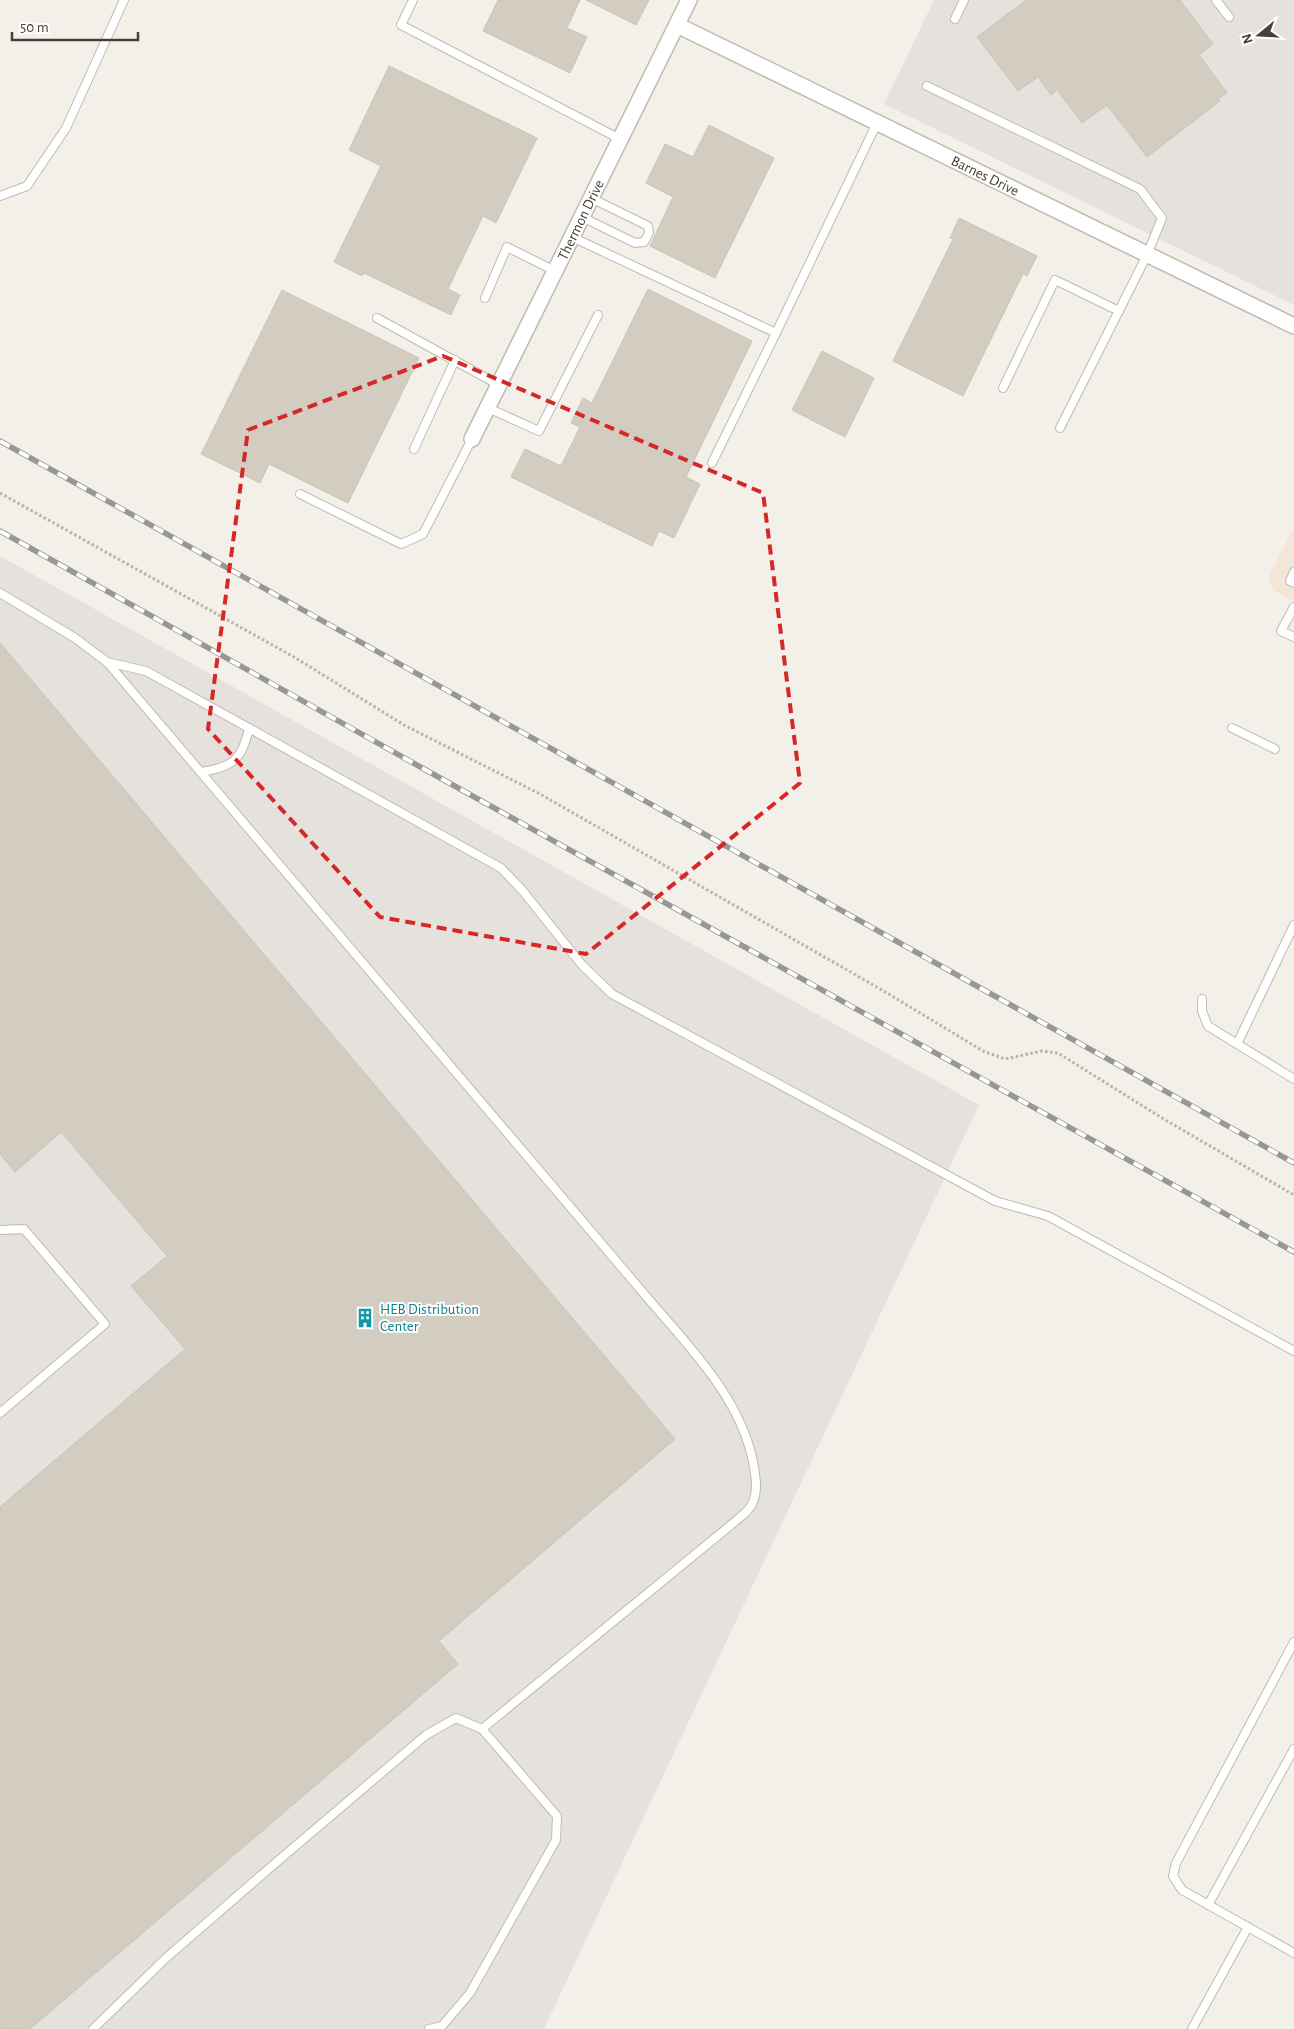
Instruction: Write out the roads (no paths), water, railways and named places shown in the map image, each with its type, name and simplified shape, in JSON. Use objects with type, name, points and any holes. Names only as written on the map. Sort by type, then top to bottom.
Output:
[{"type":"street","name":"Thermon Drive","points":[[472,439],[689,0]]},
{"type":"street","name":"Barnes Drive","points":[[676,25],[1294,326]]},
{"type":"lane","points":[[0,196],[27,186],[66,128],[124,0]]},
{"type":"lane","points":[[413,0],[400,25],[620,139]]},
{"type":"lane","points":[[955,19],[964,0]]},
{"type":"lane","points":[[1216,0],[1229,17]]},
{"type":"lane","points":[[926,86],[1140,189],[1162,218],[1147,255],[1060,428]]},
{"type":"lane","points":[[712,463],[877,123]]},
{"type":"lane","points":[[582,217],[635,243],[644,242],[649,233],[648,226],[591,198]]},
{"type":"lane","points":[[572,237],[776,333]]},
{"type":"lane","points":[[485,298],[507,247],[555,271]]},
{"type":"lane","points":[[1003,388],[1055,280],[1119,311]]},
{"type":"lane","points":[[488,408],[539,431],[598,315]]},
{"type":"lane","points":[[377,318],[499,384]]},
{"type":"lane","points":[[414,449],[455,360]]},
{"type":"lane","points":[[300,494],[401,544],[423,534],[472,439]]},
{"type":"lane","points":[[1294,572],[1290,581],[1294,583]]},
{"type":"lane","points":[[0,593],[75,638],[107,662],[704,1366],[732,1405],[751,1453],[757,1485],[752,1505],[731,1525],[482,1730]]},
{"type":"lane","points":[[1294,607],[1281,631],[1294,637]]},
{"type":"lane","points":[[107,662],[146,671],[501,868],[522,890],[582,965],[612,994],[995,1201],[1048,1216],[1294,1351]]},
{"type":"lane","points":[[201,772],[220,769],[238,758],[245,744],[249,728]]},
{"type":"lane","points":[[1232,728],[1276,749]]},
{"type":"lane","points":[[1237,1044],[1294,926]]},
{"type":"lane","points":[[1202,999],[1202,1011],[1208,1026],[1294,1079]]},
{"type":"lane","points":[[0,1230],[24,1229],[105,1324],[0,1413]]},
{"type":"lane","points":[[1294,1642],[1176,1863],[1173,1876],[1182,1890],[1294,1953]]},
{"type":"lane","points":[[93,2029],[173,1952],[426,1735],[456,1718],[482,1730],[557,1816],[556,1840],[470,1993],[442,2026],[429,2029]]},
{"type":"lane","points":[[1208,1905],[1294,1748]]},
{"type":"lane","points":[[1192,2029],[1248,1927]]},
{"type":"railway","points":[[0,441],[1294,1163]]},
{"type":"railway","points":[[0,531],[424,769],[1294,1252]]},
{"type":"place","name":"HEB Distribution Center","points":[[365,1318]]}]
